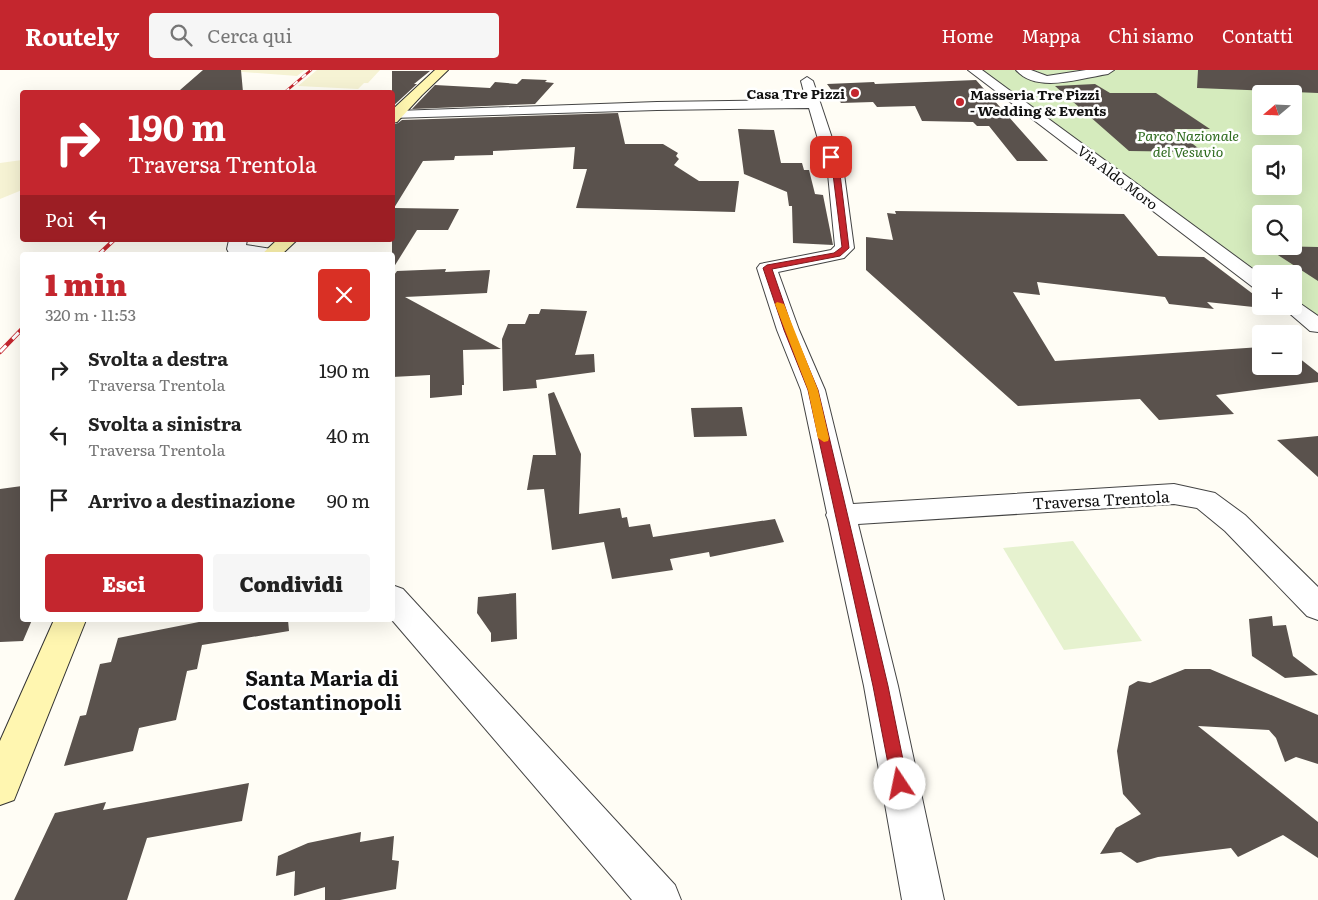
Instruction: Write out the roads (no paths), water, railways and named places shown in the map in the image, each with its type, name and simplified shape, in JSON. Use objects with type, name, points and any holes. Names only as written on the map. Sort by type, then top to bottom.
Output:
[{"type":"main road","points":[[395,116],[417,92],[442,70]]},
{"type":"main road","points":[[274,252],[286,242]]},
{"type":"main road","points":[[0,786],[69,622]]},
{"type":"street","name":"Via Aldo Moro","points":[[974,70],[1252,277]]},
{"type":"street","points":[[1022,70],[1047,80],[1108,70]]},
{"type":"street","points":[[395,117],[657,106],[810,92],[836,174],[846,248],[837,254],[767,268],[788,330],[813,390],[880,686],[923,900]]},
{"type":"street","points":[[238,242],[236,249],[254,252]]},
{"type":"street","points":[[1302,314],[1318,326]]},
{"type":"street","name":"Traversa Trentola","points":[[840,515],[1174,494],[1205,500],[1235,523],[1318,607]]},
{"type":"street","points":[[395,601],[660,900]]},
{"type":"railway","points":[[287,90],[311,70]]},
{"type":"railway","points":[[101,252],[112,242]]},
{"type":"railway","points":[[0,352],[20,331]]},
{"type":"place","name":"Casa Tre Pizzi","points":[[855,93]]},
{"type":"place","name":"Masseria Tre Pizzi - Wedding & Events","points":[[960,102]]},
{"type":"district","name":"Santa Maria di Costantinopoli","points":[[322,688]]},
{"type":"park label","name":"Parco Nazionale del Vesuvio","points":[[1188,144]]}]
